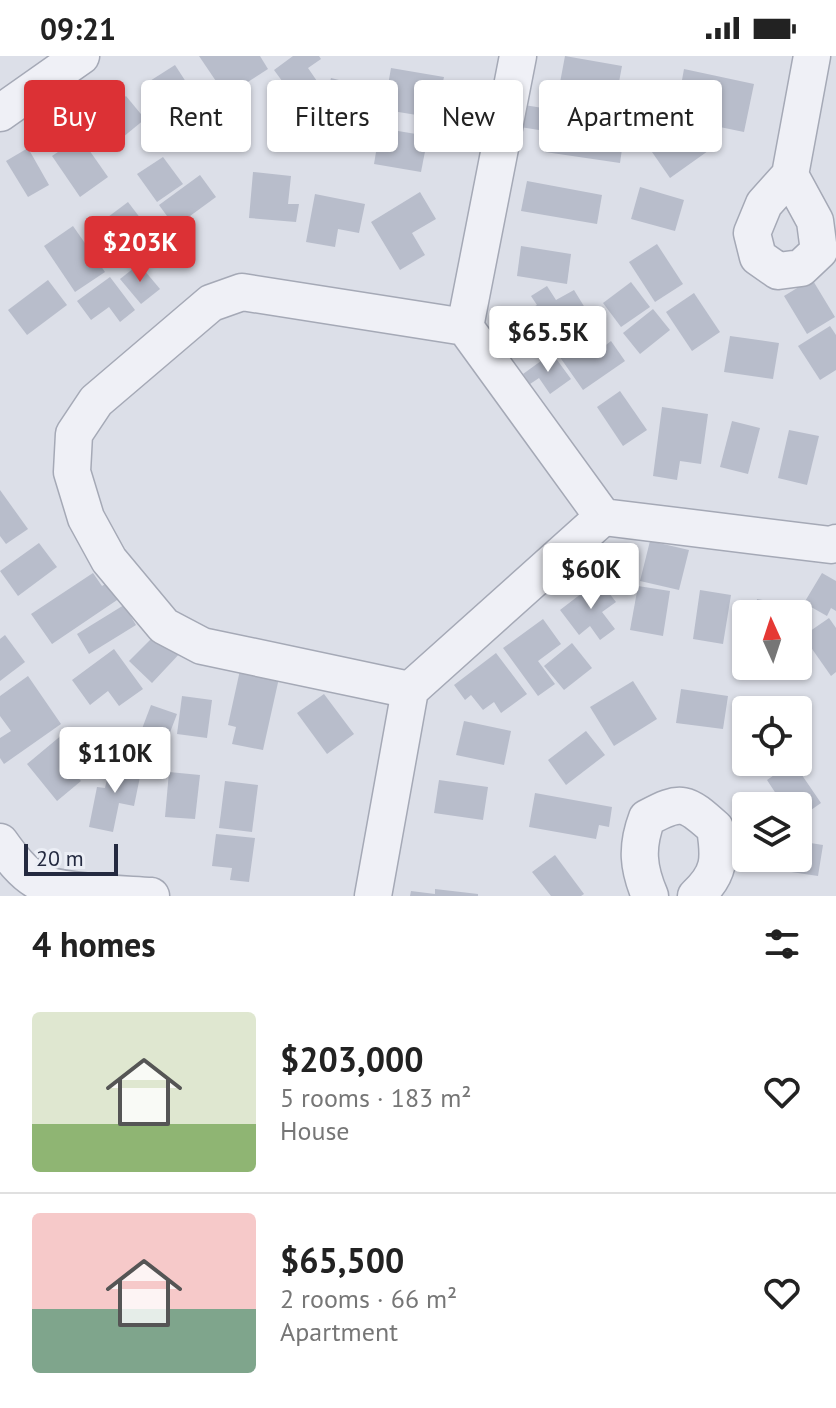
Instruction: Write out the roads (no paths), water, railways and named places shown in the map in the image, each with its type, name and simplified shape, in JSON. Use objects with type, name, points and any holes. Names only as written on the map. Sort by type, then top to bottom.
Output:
[{"type":"street","points":[[0,113],[81,56]]},
{"type":"street","points":[[465,327],[518,56]]},
{"type":"street","points":[[790,175],[812,56]]},
{"type":"street","points":[[410,690],[202,646],[164,626],[109,560],[86,518],[72,472],[74,434],[96,401],[211,303],[242,292],[465,327],[603,517],[834,546]]},
{"type":"street","points":[[373,896],[410,690],[603,517]]},
{"type":"street","points":[[650,896],[638,862],[639,839],[647,818],[670,806],[692,807],[715,828],[719,856],[711,882],[696,896]]},
{"type":"street","points":[[0,842],[12,859],[39,882],[76,890],[151,896]]}]
